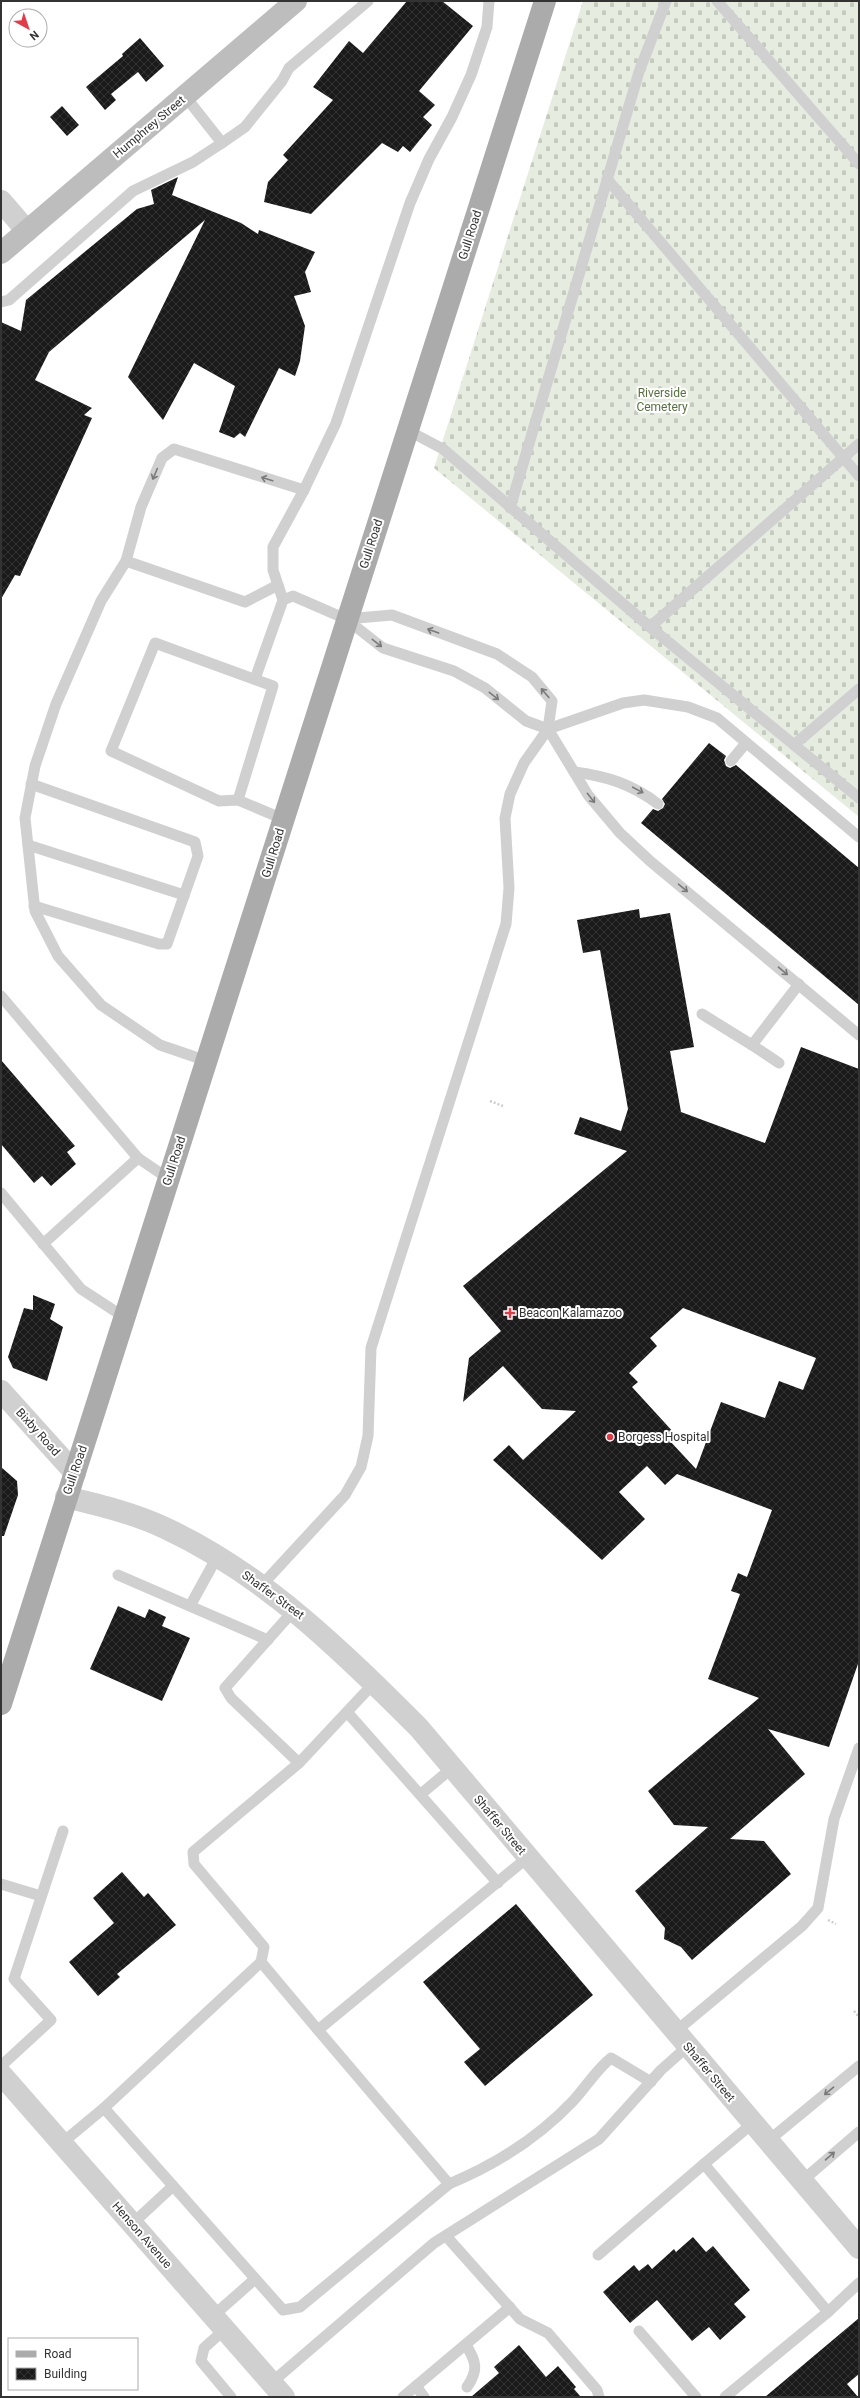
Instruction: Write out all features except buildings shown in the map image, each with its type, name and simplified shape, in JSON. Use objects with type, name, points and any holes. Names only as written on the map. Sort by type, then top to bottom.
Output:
[{"type":"main road","name":"Gull Road","points":[[1,1704],[66,1497],[207,1061],[346,619],[545,1]]},
{"type":"street","name":"Humphrey Street","points":[[1,253],[296,1]]},
{"type":"street","points":[[1,201],[27,231]]},
{"type":"street","name":"Bixby Road","points":[[1,1391],[74,1474]]},
{"type":"street","name":"Shaffer Street","points":[[66,1497],[117,1510],[164,1527],[217,1557],[295,1609],[374,1683],[419,1728],[527,1858],[859,2248]]},
{"type":"street","name":"Henson Avenue","points":[[1,2074],[277,2390]]},
{"type":"lane","points":[[1,302],[9,300],[133,191],[193,162],[245,128],[282,81],[289,68],[368,1]]},
{"type":"lane","points":[[255,679],[284,600],[273,570],[273,547],[304,490],[336,423],[410,203],[429,159],[472,75],[487,27],[489,1]]},
{"type":"lane","points":[[510,508],[639,72],[666,1]]},
{"type":"lane","points":[[717,1],[859,164]]},
{"type":"lane","points":[[185,96],[222,143]]},
{"type":"lane","points":[[607,179],[859,476]]},
{"type":"lane","points":[[408,430],[444,449],[510,508],[650,627],[859,798]]},
{"type":"lane","points":[[650,627],[859,444]]},
{"type":"lane","points":[[207,1061],[160,1045],[101,1005],[58,956],[34,906],[25,818],[35,766],[56,704],[101,601],[126,561],[141,507],[162,458],[174,449],[304,490]]},
{"type":"lane","points":[[126,561],[245,602],[278,585]]},
{"type":"lane","points":[[284,600],[293,596],[346,619],[383,648],[454,671],[485,688],[526,721],[548,729],[623,704],[644,700],[688,707],[717,718],[859,837]]},
{"type":"lane","points":[[261,1586],[345,1495],[361,1467],[368,1436],[371,1348],[506,924],[510,888],[504,818],[510,794],[524,763],[548,729],[552,701],[532,677],[497,654],[392,615],[346,619]]},
{"type":"lane","points":[[238,800],[273,686],[155,643],[111,751],[219,801],[238,800],[283,819]]},
{"type":"lane","points":[[794,745],[859,689]]},
{"type":"lane","points":[[548,729],[588,795],[620,833],[650,861],[859,1035]]},
{"type":"lane","points":[[731,761],[746,742]]},
{"type":"lane","points":[[574,772],[610,778],[639,790],[658,804]]},
{"type":"lane","points":[[31,784],[195,842],[198,856],[167,944],[159,944],[34,906]]},
{"type":"lane","points":[[28,846],[184,895]]},
{"type":"lane","points":[[752,1045],[799,984]]},
{"type":"lane","points":[[1,996],[138,1158],[169,1179]]},
{"type":"lane","points":[[702,1014],[780,1063]]},
{"type":"lane","points":[[43,1244],[138,1158]]},
{"type":"lane","points":[[1,1193],[81,1289],[124,1317]]},
{"type":"lane","points":[[190,1606],[217,1557]]},
{"type":"lane","points":[[118,1575],[268,1640]]},
{"type":"lane","points":[[295,1609],[225,1688],[231,1698],[299,1762]]},
{"type":"lane","points":[[62,2143],[104,2108],[261,1962],[264,1946],[194,1864],[193,1852],[299,1762],[374,1683]]},
{"type":"lane","points":[[347,1712],[498,1883]]},
{"type":"lane","points":[[277,2390],[434,2243],[599,2139],[651,2082],[682,2039],[802,1926],[818,1908],[834,1819],[855,1770],[859,1748]]},
{"type":"lane","points":[[421,1794],[452,1768]]},
{"type":"lane","points":[[1,2066],[51,2020],[14,1979],[63,1831]]},
{"type":"lane","points":[[318,2030],[527,1858]]},
{"type":"lane","points":[[1,1884],[41,1896]]},
{"type":"lane","points":[[261,1962],[449,2184]]},
{"type":"lane","points":[[104,2108],[283,2310],[300,2307],[449,2184],[478,2172],[515,2150],[572,2102],[611,2058],[651,2082]]},
{"type":"lane","points":[[768,2141],[859,2066]]},
{"type":"lane","points":[[598,2255],[753,2123]]},
{"type":"lane","points":[[802,2181],[859,2132]]},
{"type":"lane","points":[[704,2164],[828,2312]]},
{"type":"lane","points":[[132,2224],[173,2186]]},
{"type":"lane","points":[[446,2236],[520,2319],[548,2333],[597,2390],[599,2397]]},
{"type":"lane","points":[[231,2397],[201,2361],[204,2348],[219,2323],[255,2279]]},
{"type":"lane","points":[[725,2397],[828,2312],[859,2283]]},
{"type":"lane","points":[[403,2397],[510,2307]]},
{"type":"lane","points":[[639,2331],[696,2397]]},
{"type":"lane","points":[[466,2345],[475,2359],[476,2367],[474,2377],[467,2386]]},
{"type":"lane","points":[[416,2386],[424,2397]]},
{"type":"path","points":[[490,1100],[503,1106]]},
{"type":"path","points":[[828,1920],[836,1924]]},
{"type":"path","points":[[854,2011],[859,2017]]},
{"type":"green space","name":"Riverside Cemetery","points":[[583,1],[859,1],[859,817],[434,468]]},
{"type":"place","name":"Beacon Kalamazoo","points":[[510,1313]]},
{"type":"place","name":"Borgess Hospital","points":[[610,1437]]}]
